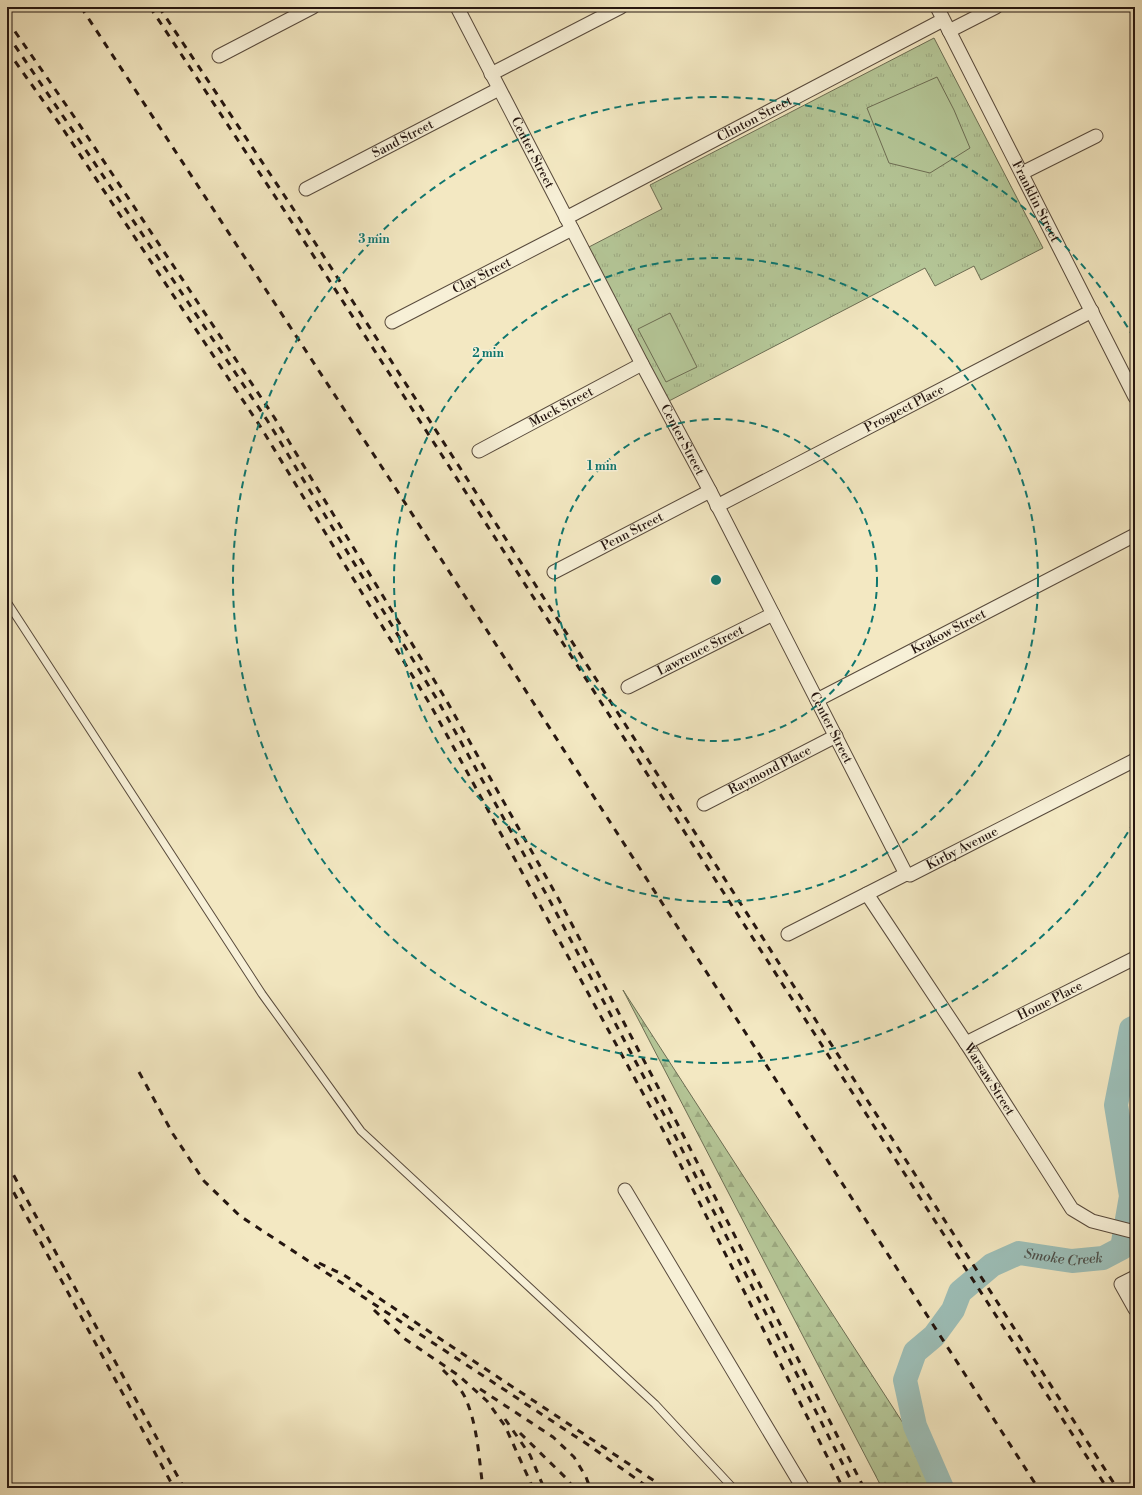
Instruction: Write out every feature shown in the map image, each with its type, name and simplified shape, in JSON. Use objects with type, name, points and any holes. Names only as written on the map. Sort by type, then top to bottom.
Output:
[{"type":"street","points":[[219,56],[313,7]]},
{"type":"street","name":"Center Street","points":[[457,7],[642,364],[710,491],[906,874]]},
{"type":"street","points":[[491,74],[621,7]]},
{"type":"street","name":"Franklin Street","points":[[937,7],[1135,397]]},
{"type":"street","name":"Clinton Street","points":[[569,223],[946,25],[996,7]]},
{"type":"street","name":"Sand Street","points":[[306,189],[499,89]]},
{"type":"street","points":[[1022,173],[1096,136]]},
{"type":"street","name":"Clay Street","points":[[392,322],[569,223]]},
{"type":"street","name":"Prospect Place","points":[[717,506],[998,359],[1092,312]]},
{"type":"street","name":"Muck Street","points":[[479,451],[642,364]]},
{"type":"street","name":"Penn Street","points":[[554,572],[710,491]]},
{"type":"street","name":"Krakow Street","points":[[817,700],[1135,535]]},
{"type":"street","name":"Lawrence Street","points":[[628,687],[773,614]]},
{"type":"street","name":"Raymond Place","points":[[704,804],[836,736]]},
{"type":"street","name":"Kirby Avenue","points":[[788,934],[906,874],[910,875],[1135,760]]},
{"type":"street","name":"Warsaw Street","points":[[868,894],[966,1043],[1072,1209],[1092,1221],[1135,1232]]},
{"type":"street","name":"Home Place","points":[[966,1043],[1135,958]]},
{"type":"street","points":[[625,1190],[803,1488]]},
{"type":"street","points":[[1135,1277],[1122,1284],[1135,1309]]},
{"type":"lane","points":[[7,602],[262,994],[361,1131],[655,1404],[733,1488]]},
{"type":"green space","points":[[934,38],[1043,248],[981,280],[974,266],[935,286],[925,268],[667,402],[587,248],[662,209],[650,185]]},
{"type":"green space","points":[[937,77],[954,110],[970,148],[930,173],[889,163],[867,108]]},
{"type":"green space","points":[[670,313],[697,367],[666,382],[638,329]]},
{"type":"green space","points":[[623,990],[945,1488],[882,1488]]},
{"type":"waterway","name":"Smoke Creek","points":[[942,1488],[915,1426],[905,1380],[915,1352],[934,1336],[953,1310],[960,1292],[992,1265],[1019,1253],[1072,1261],[1103,1258],[1122,1248],[1131,1196],[1116,1105],[1131,1029],[1135,1027]]},
{"type":"railway","points":[[81,7],[389,478],[1038,1488]]},
{"type":"railway","points":[[150,7],[284,210],[1107,1488]]},
{"type":"railway","points":[[159,7],[292,207],[1117,1488]]},
{"type":"railway","points":[[7,20],[75,118],[274,417],[445,698],[558,898],[677,1123],[864,1488]]},
{"type":"railway","points":[[7,34],[267,420],[438,701],[550,901],[670,1126],[855,1488]]},
{"type":"railway","points":[[7,50],[61,126],[260,426],[431,706],[663,1130],[843,1488]]},
{"type":"railway","points":[[139,1072],[173,1134],[204,1181],[240,1216],[590,1446],[649,1488]]},
{"type":"railway","points":[[7,1163],[184,1488]]},
{"type":"railway","points":[[7,1180],[174,1488]]},
{"type":"railway","points":[[319,1263],[344,1275],[664,1488]]},
{"type":"railway","points":[[374,1310],[405,1339],[458,1375],[487,1401],[505,1426],[533,1488]]},
{"type":"railway","points":[[443,1370],[463,1393],[471,1412],[478,1445],[483,1488]]},
{"type":"railway","points":[[480,1389],[553,1437],[574,1457],[586,1477],[590,1488]]},
{"type":"railway","points":[[505,1419],[530,1455],[544,1488]]},
{"type":"railway","points":[[520,1433],[568,1480],[573,1488]]}]
